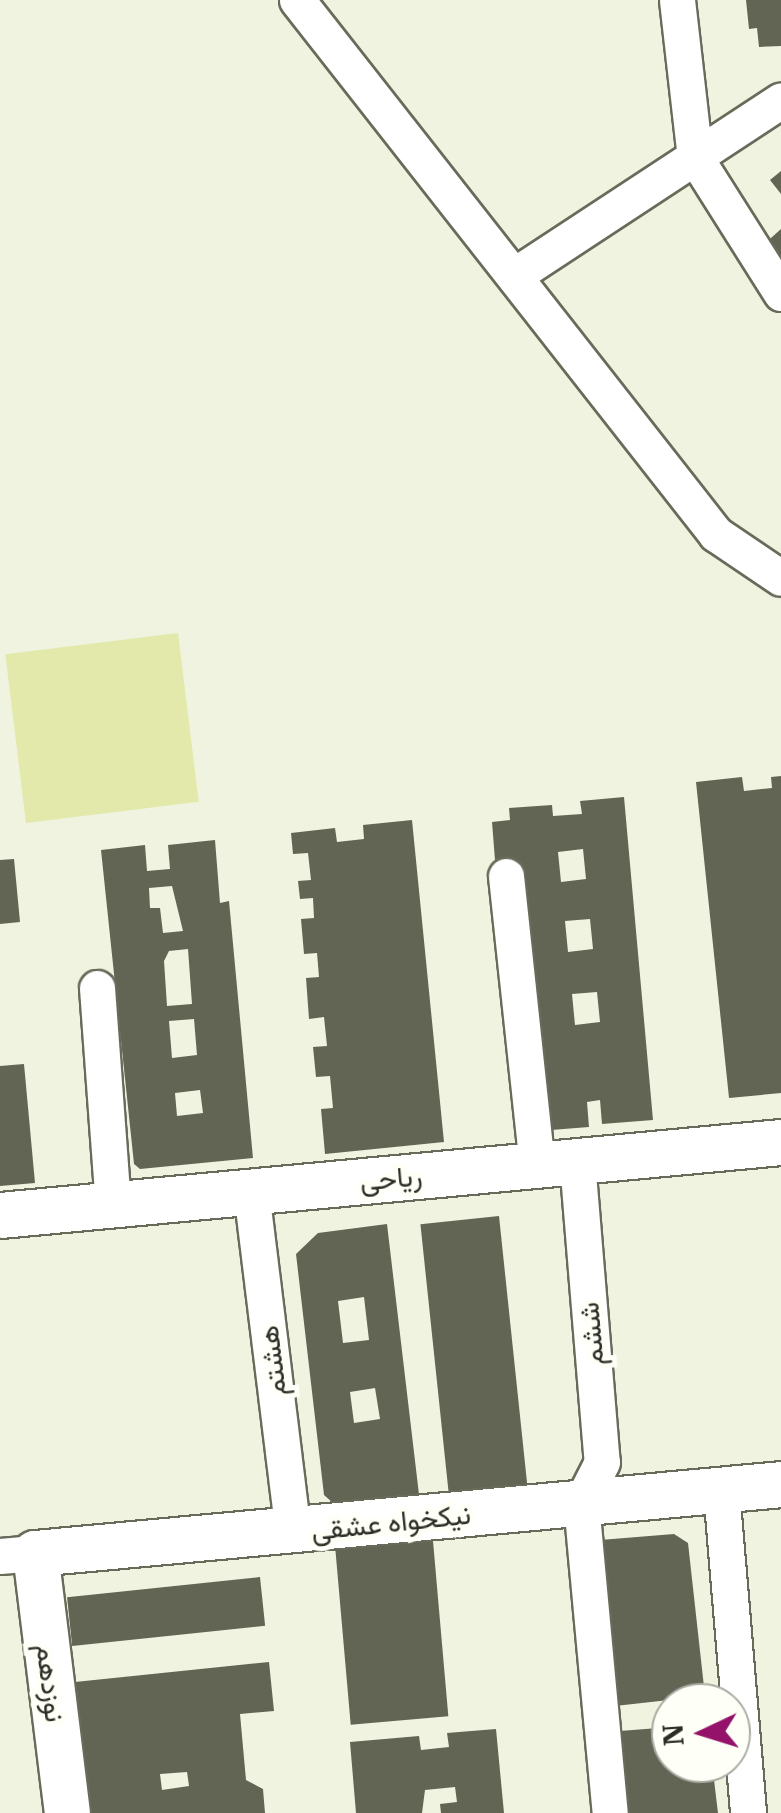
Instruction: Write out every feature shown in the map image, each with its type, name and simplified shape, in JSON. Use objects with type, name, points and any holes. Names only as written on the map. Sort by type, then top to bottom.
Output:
[{"type":"street","points":[[297,0],[716,534],[781,578]]},
{"type":"street","points":[[678,0],[695,156],[781,293]]},
{"type":"street","points":[[514,275],[781,100]]},
{"type":"street","name":"ششم","points":[[506,876],[557,1163],[602,1462],[582,1503]]},
{"type":"street","points":[[97,988],[112,1204]]},
{"type":"street","name":"ریاحی","points":[[0,1215],[781,1142]]},
{"type":"street","name":"هشتم","points":[[252,1192],[293,1531]]},
{"type":"street","name":"نیکخواه عشقی","points":[[18,1555],[781,1484]]},
{"type":"street","points":[[721,1490],[748,1813]]},
{"type":"street","points":[[582,1503],[610,1813]]},
{"type":"street","name":"نوزدهم","points":[[18,1555],[67,1813]]},
{"type":"green space","points":[[178,633],[199,802],[26,823],[5,654]]},
{"type":"building","points":[[746,0],[781,0],[781,46],[759,47],[757,28],[749,29]]},
{"type":"building","points":[[781,171],[781,194],[770,180]]},
{"type":"building","points":[[781,229],[781,269],[762,246]]},
{"type":"building","points":[[781,776],[781,1093],[729,1098],[696,782],[742,777],[744,791],[772,788],[771,777]]},
{"type":"building","points":[[624,797],[653,1120],[602,1124],[600,1100],[587,1102],[589,1127],[551,1130],[551,1124],[538,1126],[514,858],[495,860],[492,822],[510,820],[509,808],[552,805],[553,816],[582,814],[580,801]],"holes":[[[583,849],[586,879],[561,882],[558,852]],[[590,919],[593,949],[568,952],[565,921]],[[597,992],[600,1022],[575,1025],[572,994]]]},
{"type":"building","points":[[412,820],[444,1142],[325,1154],[321,1109],[333,1108],[330,1076],[316,1077],[313,1047],[327,1046],[324,1017],[309,1019],[306,978],[319,977],[317,953],[304,954],[301,919],[314,918],[313,898],[300,899],[298,881],[311,880],[308,853],[293,854],[291,833],[335,828],[337,842],[364,839],[363,825]]},
{"type":"building","points":[[215,840],[220,903],[229,901],[253,1158],[140,1169],[134,1164],[101,850],[145,845],[147,871],[170,869],[168,845]],"holes":[[[172,886],[183,931],[163,933],[160,908],[150,908],[149,888]],[[188,949],[192,1004],[167,1006],[164,961],[169,951]],[[194,1019],[197,1055],[172,1058],[169,1021]],[[200,1090],[203,1113],[177,1116],[175,1093]]]},
{"type":"building","points":[[14,859],[20,922],[0,924],[0,860]]},
{"type":"building","points":[[24,1064],[35,1183],[0,1186],[0,1066]]},
{"type":"building","points":[[499,1216],[528,1494],[450,1503],[420,1224]]},
{"type":"building","points":[[387,1224],[420,1503],[343,1512],[324,1495],[296,1254],[318,1233]],"holes":[[[364,1297],[369,1340],[343,1343],[338,1301]],[[375,1388],[380,1419],[354,1423],[350,1392]]]},
{"type":"building","points":[[674,1534],[688,1543],[704,1683],[651,1683],[651,1702],[606,1707],[600,1540]]},
{"type":"building","points":[[433,1541],[448,1716],[351,1725],[335,1550]]},
{"type":"building","points":[[260,1577],[265,1626],[72,1646],[67,1597]]},
{"type":"building","points":[[269,1662],[274,1711],[240,1714],[246,1780],[263,1789],[265,1813],[88,1813],[75,1682]],"holes":[[[187,1772],[189,1786],[162,1790],[160,1774]]]},
{"type":"building","points":[[496,1729],[504,1813],[441,1813],[440,1804],[457,1802],[455,1787],[425,1790],[422,1813],[356,1813],[350,1742],[419,1736],[421,1750],[449,1747],[447,1733]]},
{"type":"building","points":[[651,1729],[651,1783],[714,1783],[718,1813],[617,1813],[607,1732]]}]
